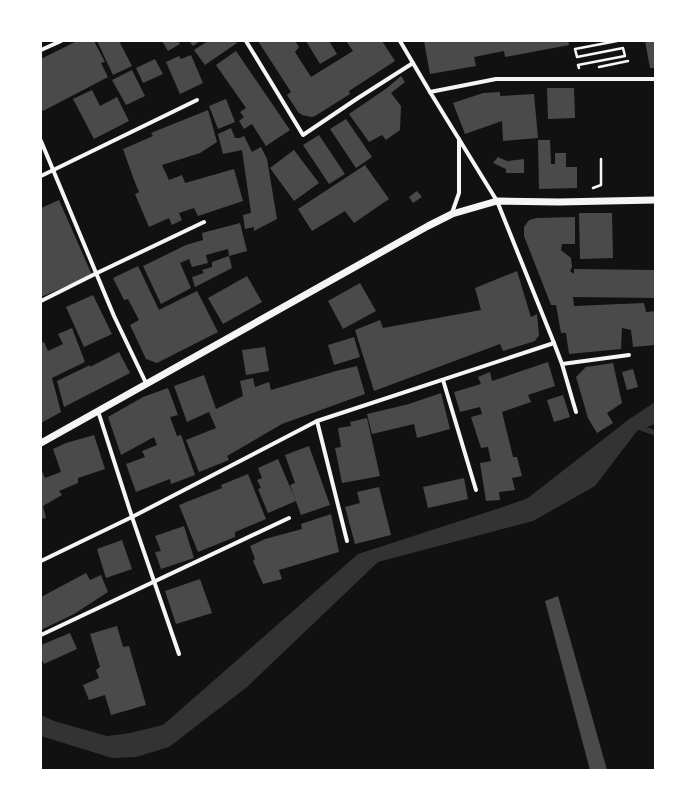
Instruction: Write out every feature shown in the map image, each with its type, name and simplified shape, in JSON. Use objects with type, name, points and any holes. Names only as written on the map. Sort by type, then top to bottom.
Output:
[{"type":"street","points":[[41,50],[61,41]]},
{"type":"street","points":[[246,41],[303,135],[413,63]]},
{"type":"street","points":[[400,41],[458,139],[497,201],[562,364],[576,412]]},
{"type":"street","points":[[430,92],[496,80],[655,79]]},
{"type":"street","points":[[41,176],[197,100]]},
{"type":"street","points":[[452,214],[459,193],[458,139]]},
{"type":"street","points":[[41,141],[114,316],[146,383]]},
{"type":"street","points":[[41,443],[146,383],[452,214],[497,201],[559,202],[655,200]]},
{"type":"street","points":[[41,301],[96,273],[204,222]]},
{"type":"street","points":[[41,561],[132,517],[316,421],[554,343]]},
{"type":"street","points":[[562,364],[629,355]]},
{"type":"street","points":[[443,380],[476,490]]},
{"type":"street","points":[[98,411],[178,654]]},
{"type":"street","points":[[316,421],[347,541]]},
{"type":"street","points":[[41,635],[289,518]]},
{"type":"path","points":[[579,71],[578,64],[625,56],[623,48],[576,57],[575,49],[617,41]]},
{"type":"path","points":[[593,68],[628,61]]},
{"type":"path","points":[[590,189],[601,185],[601,160]]},
{"type":"shaded area","points":[[655,402],[655,424],[637,431],[595,486],[533,521],[378,562],[247,687],[169,747],[136,757],[112,758],[41,736],[41,715],[54,721],[107,736],[130,733],[163,725],[358,554],[528,498],[628,420]]},
{"type":"building","points":[[77,41],[94,41],[105,62],[101,63],[108,77],[43,111],[41,108],[41,59]]},
{"type":"building","points":[[97,41],[119,41],[132,66],[113,75]]},
{"type":"building","points":[[162,41],[178,41],[180,44],[168,51]]},
{"type":"building","points":[[189,41],[200,41],[193,46]]},
{"type":"building","points":[[208,41],[235,41],[237,43],[205,65],[194,50]]},
{"type":"building","points":[[258,41],[295,41],[299,47],[295,52],[311,77],[353,51],[346,41],[382,41],[395,61],[349,91],[350,94],[312,117],[302,115],[298,112],[287,95],[291,92]]},
{"type":"building","points":[[306,41],[329,41],[337,54],[320,64]]},
{"type":"building","points":[[424,41],[568,41],[569,45],[505,57],[504,51],[474,57],[476,66],[430,74]]},
{"type":"building","points":[[645,41],[655,41],[655,68],[650,68]]},
{"type":"building","points":[[236,51],[290,130],[266,146],[252,124],[244,129],[239,121],[244,117],[240,112],[246,108],[216,65]]},
{"type":"building","points":[[191,55],[203,83],[180,94],[166,62],[179,56],[181,59]]},
{"type":"building","points":[[155,59],[163,74],[143,83],[136,68]]},
{"type":"building","points":[[132,70],[145,96],[126,105],[112,80]]},
{"type":"building","points":[[401,76],[405,82],[391,93],[401,106],[400,130],[386,140],[382,135],[369,142],[349,114],[387,88]]},
{"type":"building","points":[[547,88],[574,88],[575,118],[548,119]]},
{"type":"building","points":[[92,90],[100,106],[117,97],[129,121],[94,139],[73,99]]},
{"type":"building","points":[[500,92],[500,96],[534,94],[538,138],[503,141],[502,121],[465,134],[453,103],[483,93]]},
{"type":"building","points":[[226,99],[235,122],[218,129],[209,106]]},
{"type":"building","points":[[208,110],[217,142],[200,153],[162,165],[169,180],[182,175],[185,183],[234,169],[243,201],[198,216],[194,208],[179,213],[182,220],[172,225],[169,218],[149,227],[135,194],[139,192],[123,149],[153,136],[151,133]]},
{"type":"building","points":[[346,119],[372,157],[356,168],[330,129]]},
{"type":"building","points":[[231,128],[235,138],[244,136],[252,152],[261,147],[267,159],[277,219],[254,231],[254,227],[245,229],[243,215],[251,213],[242,150],[223,154],[218,134]]},
{"type":"building","points":[[319,135],[345,174],[329,184],[303,145]]},
{"type":"building","points":[[538,140],[550,140],[551,164],[555,164],[555,153],[566,153],[566,167],[577,167],[577,188],[539,189]]},
{"type":"building","points":[[294,150],[319,183],[294,201],[270,168]]},
{"type":"building","points":[[498,157],[507,161],[524,159],[524,173],[506,173],[506,169],[493,163]]},
{"type":"building","points":[[365,165],[389,199],[354,223],[345,211],[312,231],[298,209]]},
{"type":"building","points":[[417,191],[422,197],[413,203],[409,197]]},
{"type":"building","points":[[59,200],[92,275],[41,297],[41,208]]},
{"type":"building","points":[[579,213],[612,213],[613,258],[580,259]]},
{"type":"building","points":[[575,217],[575,244],[562,244],[561,250],[571,258],[572,267],[570,271],[574,274],[574,269],[655,270],[655,298],[573,297],[574,306],[644,303],[646,312],[655,311],[655,345],[633,347],[631,330],[622,328],[621,349],[569,354],[566,333],[561,333],[556,305],[551,305],[524,236],[524,227],[529,220],[537,218]]},
{"type":"building","points":[[240,223],[247,251],[229,256],[228,249],[206,255],[208,263],[192,267],[189,259],[180,263],[191,288],[161,304],[143,266],[186,245],[203,240],[202,233]]},
{"type":"building","points":[[229,256],[232,268],[195,287],[192,277],[204,273],[202,270],[212,267],[212,262]]},
{"type":"building","points":[[138,266],[159,310],[197,291],[218,332],[157,363],[146,359],[130,325],[139,320],[128,299],[124,300],[113,278]]},
{"type":"building","points":[[517,271],[531,317],[537,314],[539,335],[535,341],[503,351],[500,344],[374,391],[355,330],[380,320],[383,328],[481,310],[475,288]]},
{"type":"building","points":[[247,276],[262,302],[223,324],[208,298]]},
{"type":"building","points":[[360,283],[376,311],[343,329],[328,301]]},
{"type":"building","points":[[93,295],[112,334],[84,347],[66,307]]},
{"type":"building","points":[[72,328],[85,362],[52,378],[61,412],[41,423],[41,343],[44,342],[48,351],[63,344],[58,334]]},
{"type":"building","points":[[354,337],[360,357],[334,365],[328,345]]},
{"type":"building","points":[[265,347],[269,371],[246,375],[242,350]]},
{"type":"building","points":[[119,352],[130,373],[64,407],[57,381],[90,365],[90,367]]},
{"type":"building","points":[[548,362],[555,386],[528,395],[531,402],[502,412],[513,457],[517,457],[522,476],[512,478],[515,490],[499,492],[500,500],[486,501],[480,463],[491,461],[488,447],[481,448],[471,417],[482,414],[480,407],[460,412],[454,392],[481,384],[478,377],[490,372],[492,381]]},
{"type":"building","points":[[613,363],[622,403],[607,413],[613,423],[597,433],[588,418],[576,377],[586,367]]},
{"type":"building","points":[[357,366],[365,394],[282,424],[227,456],[229,460],[199,472],[186,440],[216,428],[209,412],[187,422],[174,386],[204,375],[216,409],[243,396],[240,381],[253,378],[255,387],[269,382],[271,390]]},
{"type":"building","points":[[633,369],[638,387],[627,390],[622,372]]},
{"type":"building","points":[[168,388],[178,415],[170,417],[177,436],[181,435],[195,475],[171,484],[170,479],[136,492],[126,464],[145,457],[142,451],[157,445],[154,437],[121,455],[108,417],[143,397]]},
{"type":"building","points":[[441,393],[450,429],[417,438],[414,424],[372,434],[367,414],[409,404]]},
{"type":"building","points":[[563,395],[570,417],[554,422],[547,400]]},
{"type":"building","points":[[367,418],[380,476],[342,483],[335,448],[341,447],[338,428],[351,426],[350,422]]},
{"type":"building","points":[[94,435],[105,469],[78,478],[78,483],[59,491],[62,495],[43,506],[46,518],[41,519],[41,469],[45,478],[61,472],[53,449],[66,443]]},
{"type":"building","points":[[309,446],[330,505],[301,515],[290,485],[295,483],[285,455]]},
{"type":"building","points":[[278,459],[296,501],[268,513],[258,489],[261,488],[257,480],[262,478],[258,468]]},
{"type":"building","points":[[248,474],[266,519],[235,532],[235,537],[198,552],[179,505],[222,488],[221,485]]},
{"type":"building","points":[[464,478],[468,499],[428,508],[423,487]]},
{"type":"building","points":[[379,487],[391,535],[355,544],[345,507],[360,503],[357,492]]},
{"type":"building","points":[[331,514],[339,552],[279,570],[282,579],[263,584],[253,561],[255,559],[250,546],[265,539],[302,529],[301,524]]},
{"type":"building","points":[[184,526],[194,558],[161,569],[155,552],[161,551],[155,536]]},
{"type":"building","points":[[122,540],[132,569],[106,578],[97,549]]},
{"type":"building","points":[[86,573],[90,580],[101,575],[108,592],[74,614],[41,630],[41,597]]},
{"type":"building","points":[[200,579],[212,613],[176,624],[165,591]]},
{"type":"building","points":[[558,596],[607,770],[590,770],[545,601]]},
{"type":"building","points":[[117,626],[123,647],[129,646],[146,705],[111,715],[105,695],[89,700],[83,685],[99,678],[96,670],[100,667],[90,634]]},
{"type":"building","points":[[70,633],[77,649],[44,664],[41,658],[41,645]]},
{"type":"waterway","points":[[636,426],[655,433]]}]
